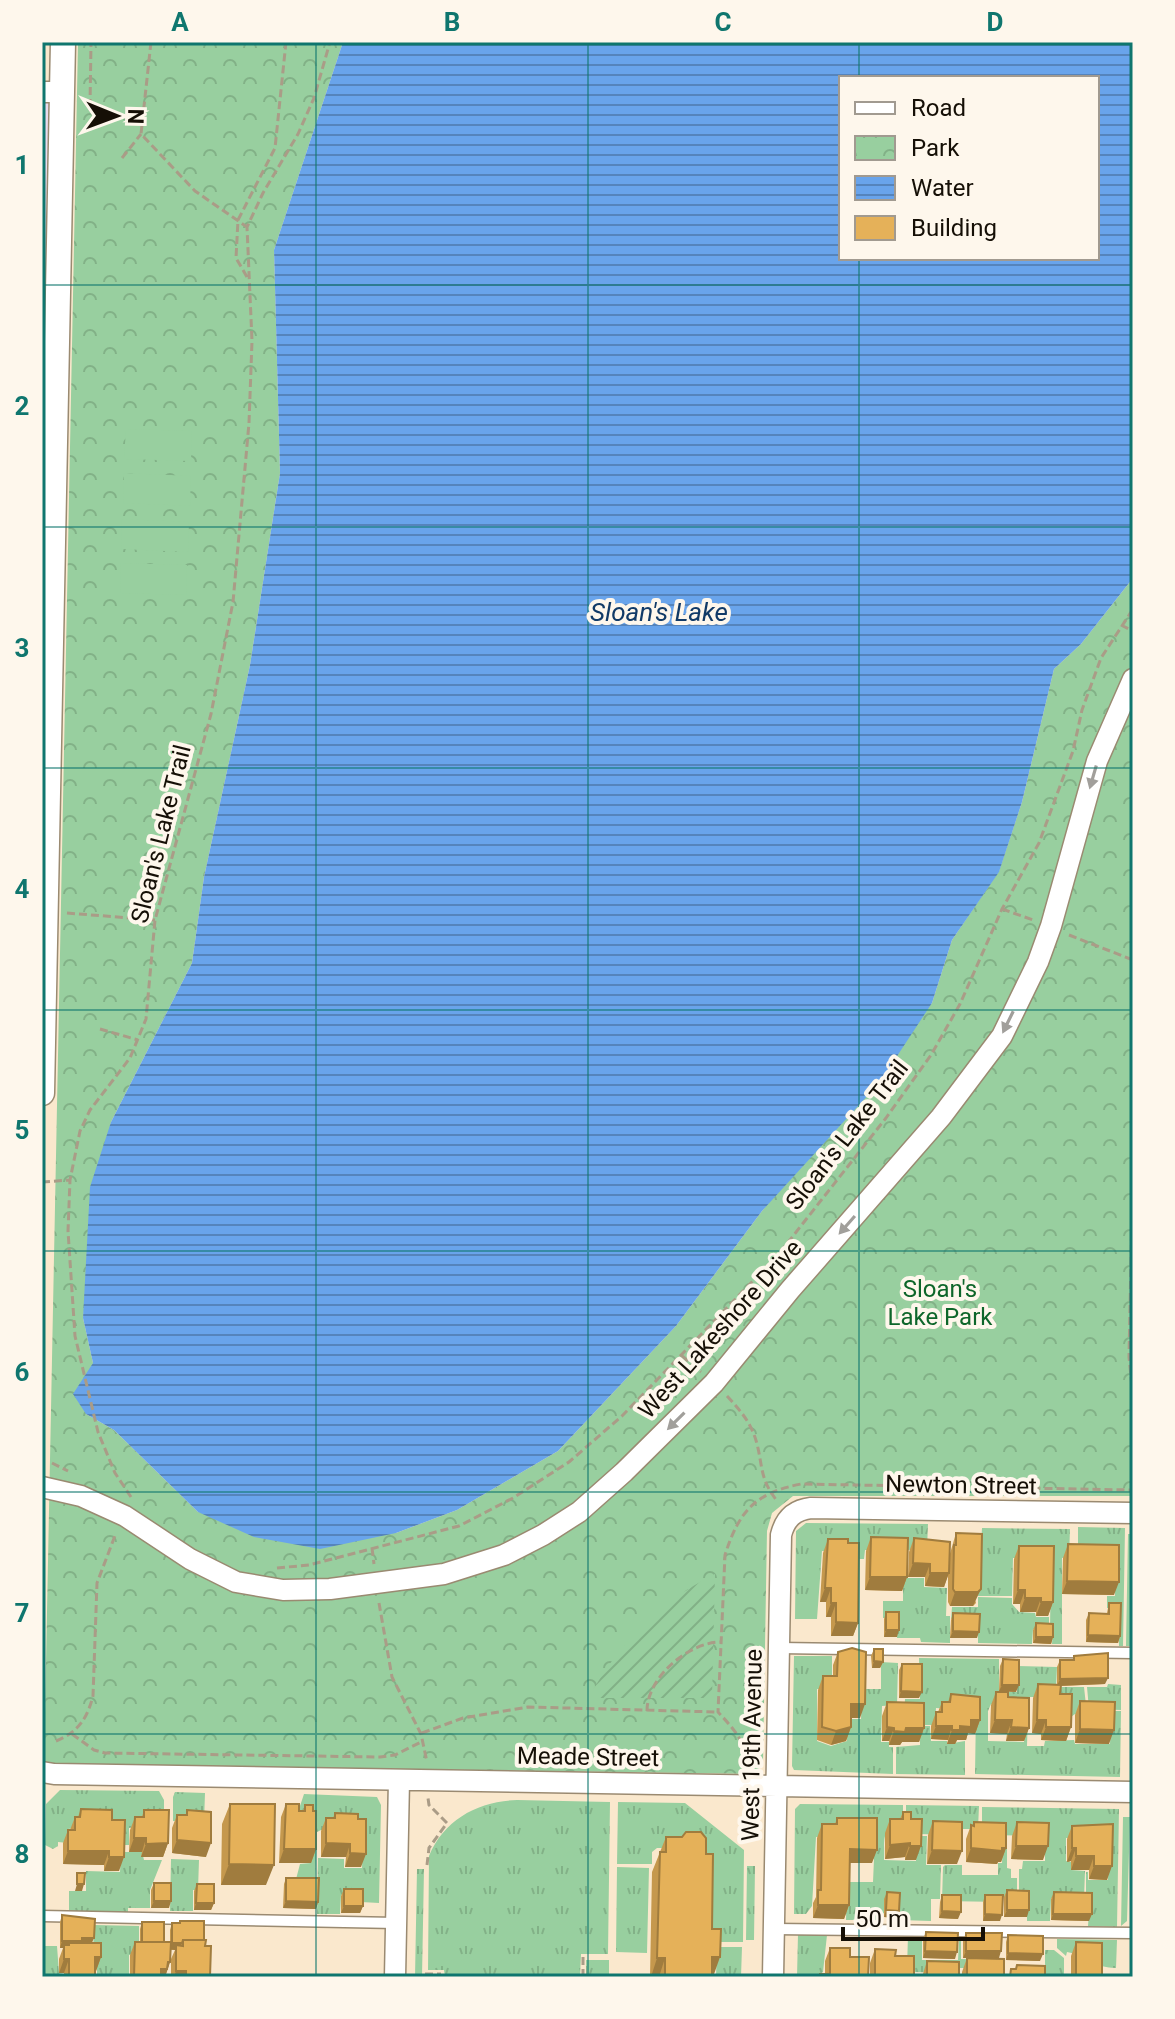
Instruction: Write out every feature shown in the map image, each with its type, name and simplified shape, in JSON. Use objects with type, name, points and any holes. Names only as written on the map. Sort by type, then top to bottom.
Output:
[{"type":"street","points":[[42,1093],[52,92],[63,42]]},
{"type":"street","name":"West Lakeshore Drive","points":[[42,1487],[130,1510],[190,1559],[236,1582],[283,1590],[330,1589],[444,1574],[504,1555],[579,1512],[714,1383],[790,1290],[941,1117],[1002,1036],[1046,938],[1097,761],[1133,679]]},
{"type":"street","name":"Newton Street","points":[[790,1516],[801,1509],[811,1508],[1133,1513]]},
{"type":"street","name":"West 19th Avenue","points":[[773,1977],[781,1535],[790,1516]]},
{"type":"street","name":"Meade Street","points":[[42,1772],[1133,1792]]},
{"type":"street","points":[[395,1977],[399,1780]]},
{"type":"lane","points":[[779,1648],[1133,1653]]},
{"type":"lane","points":[[42,1916],[396,1923]]},
{"type":"lane","points":[[774,1929],[1133,1933]]},
{"type":"path","points":[[90,107],[91,42]]},
{"type":"path","points":[[122,158],[141,134],[151,42]]},
{"type":"path","points":[[249,280],[236,258],[238,220],[275,148],[286,42]]},
{"type":"path","name":"Sloan's Lake Trail","points":[[130,1510],[98,1432],[80,1358],[70,1275],[70,1180],[80,1131],[90,1110],[130,1058],[146,1019],[155,920],[211,714],[233,602],[249,423],[252,341],[247,227],[298,134],[314,98],[330,42]]},
{"type":"path","points":[[141,134],[195,191],[247,227]]},
{"type":"path","name":"Sloan's Lake Trail","points":[[267,1569],[309,1565],[459,1526],[513,1498],[569,1462],[622,1416],[778,1255],[886,1118],[931,1055],[960,1004],[1002,909],[1039,843],[1073,751],[1090,684],[1101,658],[1133,609]]},
{"type":"path","points":[[1121,625],[1133,631]]},
{"type":"path","points":[[68,913],[155,920]]},
{"type":"path","points":[[100,1029],[138,1040]]},
{"type":"path","points":[[1133,1161],[1129,1357],[1133,1397]]},
{"type":"path","points":[[42,1182],[70,1180]]},
{"type":"path","points":[[682,1356],[745,1415],[757,1442],[762,1478],[769,1492]]},
{"type":"path","points":[[748,1759],[742,1742],[718,1712],[725,1555],[733,1531],[748,1508],[769,1492],[801,1484],[1133,1490]]},
{"type":"path","points":[[56,1741],[72,1734],[88,1713],[93,1696],[97,1583],[116,1533],[130,1510]]},
{"type":"path","points":[[372,1548],[392,1677],[421,1734],[427,1763]]},
{"type":"path","points":[[647,1711],[652,1691],[680,1656],[708,1642],[721,1642]]},
{"type":"path","points":[[421,1734],[463,1718],[528,1707],[718,1712]]},
{"type":"path","points":[[72,1734],[94,1750],[136,1753],[380,1757],[395,1755],[423,1741]]},
{"type":"path","points":[[419,1806],[429,1805],[447,1823],[429,1848],[427,1865]]},
{"type":"path","points":[[583,1957],[583,1977]]},
{"type":"path","points":[[425,1974],[441,1974]]},
{"type":"shaded area","points":[[42,100],[49,100],[42,471]]},
{"type":"green space","name":"Sloan's Lake Park","points":[[78,42],[343,42],[274,250],[280,473],[250,665],[204,877],[192,963],[111,1122],[83,1318],[93,1363],[86,1414],[114,1430],[198,1512],[396,1533],[457,1510],[558,1451],[676,1326],[762,1211],[932,1003],[952,940],[999,871],[1022,802],[1054,669],[1081,644],[1133,578],[1133,1496],[793,1496],[772,1513],[767,1531],[763,1761],[755,1774],[44,1764]]},
{"type":"green space","points":[[126,429],[192,431],[191,461],[124,459]]},
{"type":"green space","points":[[124,473],[191,476],[190,506],[123,503]]},
{"type":"green space","points":[[122,519],[189,522],[188,552],[121,549]]},
{"type":"green space","points":[[121,563],[187,565],[186,595],[120,593]]},
{"type":"green space","points":[[806,1523],[928,1524],[927,1549],[907,1550],[907,1578],[924,1578],[924,1587],[947,1588],[946,1616],[950,1616],[950,1643],[897,1638],[898,1618],[883,1618],[883,1601],[903,1601],[903,1550],[865,1550],[864,1559],[856,1559],[844,1552],[822,1551],[817,1619],[795,1619],[796,1531]]},
{"type":"green space","points":[[1078,1527],[1125,1528],[1123,1646],[1119,1646],[1119,1609],[1107,1608],[1107,1596],[1115,1596],[1115,1558],[1078,1557]]},
{"type":"green space","points":[[982,1528],[1070,1529],[1069,1557],[1062,1558],[1062,1644],[1052,1644],[1053,1630],[1050,1629],[1051,1559],[1013,1558],[1012,1596],[978,1596]]},
{"type":"green space","points":[[1128,1534],[1133,1534],[1133,1643],[1126,1646]]},
{"type":"green space","points":[[715,1574],[712,1698],[588,1698],[627,1641],[642,1626],[675,1598]]},
{"type":"green space","points":[[978,1597],[1012,1598],[1012,1604],[1019,1612],[1049,1617],[1049,1630],[1033,1629],[1032,1644],[978,1643],[978,1620],[951,1619],[952,1607],[978,1607]]},
{"type":"green space","points":[[794,1656],[832,1656],[832,1689],[817,1689],[817,1741],[831,1746],[847,1741],[847,1719],[861,1719],[862,1689],[881,1689],[881,1662],[898,1663],[897,1705],[882,1706],[881,1742],[889,1742],[889,1747],[893,1747],[893,1774],[794,1770]]},
{"type":"green space","points":[[919,1658],[999,1659],[999,1692],[1017,1692],[1018,1666],[1057,1667],[1056,1687],[1084,1687],[1087,1714],[1075,1714],[1068,1719],[1056,1697],[1029,1697],[1028,1711],[991,1704],[988,1711],[988,1741],[1024,1742],[1025,1712],[1028,1712],[1027,1746],[1044,1746],[1045,1741],[1074,1740],[1075,1744],[1110,1744],[1111,1715],[1090,1711],[1121,1711],[1120,1777],[975,1774],[976,1711],[936,1708],[935,1725],[920,1725],[904,1715],[905,1699],[920,1699]]},
{"type":"green space","points":[[1108,1684],[1121,1685],[1121,1710],[1089,1709],[1087,1687],[1107,1687]]},
{"type":"green space","points":[[920,1726],[930,1726],[931,1741],[947,1741],[947,1744],[965,1741],[965,1775],[896,1774],[896,1747],[920,1745]]},
{"type":"green space","points":[[60,1790],[159,1791],[164,1800],[164,1822],[129,1828],[129,1845],[120,1845],[75,1828],[68,1829],[68,1843],[58,1842],[53,1849],[45,1845],[46,1804]]},
{"type":"green space","points":[[175,1792],[205,1793],[204,1822],[173,1821]]},
{"type":"green space","points":[[304,1794],[377,1797],[381,1805],[379,1903],[361,1902],[361,1895],[341,1895],[340,1914],[317,1914],[318,1858],[344,1859],[344,1868],[362,1868],[363,1832],[317,1832],[315,1884],[295,1883],[300,1864],[311,1863],[312,1824],[297,1815]]},
{"type":"green space","points":[[517,1800],[610,1802],[608,1954],[581,1954],[580,1977],[445,1977],[444,1970],[428,1970],[429,1856],[444,1832],[464,1814],[489,1804]]},
{"type":"green space","points":[[618,1802],[685,1803],[744,1850],[743,1942],[707,1942],[695,1848],[657,1848],[652,1852],[652,1864],[617,1864]]},
{"type":"green space","points":[[800,1804],[903,1805],[903,1820],[890,1827],[885,1836],[884,1860],[916,1861],[917,1836],[927,1836],[926,1865],[941,1865],[940,1899],[931,1899],[931,1921],[899,1920],[898,1914],[877,1913],[876,1920],[846,1920],[847,1882],[873,1882],[874,1859],[830,1836],[816,1837],[812,1906],[806,1914],[794,1914],[795,1809]]},
{"type":"green space","points":[[906,1805],[979,1806],[978,1829],[963,1829],[958,1835],[917,1834],[906,1824]]},
{"type":"green space","points":[[982,1807],[1119,1809],[1117,1927],[1088,1926],[1090,1899],[1086,1898],[1086,1872],[1088,1880],[1108,1880],[1109,1837],[1066,1838],[1066,1861],[1071,1862],[1071,1870],[1085,1871],[1084,1899],[1051,1898],[1050,1921],[1027,1921],[1027,1897],[1019,1897],[1019,1869],[1022,1869],[1023,1861],[1045,1861],[1045,1836],[985,1835],[982,1830]]},
{"type":"green space","points":[[1123,1817],[1130,1817],[1127,1921],[1121,1926]]},
{"type":"green space","points":[[1003,1837],[1007,1837],[1007,1868],[1011,1869],[1011,1878],[1017,1878],[1017,1897],[1003,1897],[1002,1902],[942,1901],[943,1867],[962,1865],[962,1875],[998,1875],[998,1863],[1002,1863]]},
{"type":"green space","points":[[121,1852],[142,1852],[144,1860],[162,1860],[150,1890],[150,1908],[128,1908],[128,1912],[69,1911],[69,1891],[86,1891],[86,1871],[120,1872]]},
{"type":"green space","points":[[171,1859],[199,1860],[198,1890],[193,1890],[193,1911],[170,1911]]},
{"type":"green space","points":[[747,1866],[755,1866],[754,1940],[746,1940]]},
{"type":"green space","points":[[617,1867],[649,1868],[647,1953],[616,1952]]},
{"type":"green space","points":[[417,1869],[424,1869],[422,1977],[415,1977]]},
{"type":"green space","points":[[94,1925],[139,1926],[139,1950],[143,1954],[129,1955],[129,1977],[97,1977],[97,1956],[93,1956]]},
{"type":"green space","points":[[798,1934],[827,1935],[823,1972],[815,1977],[797,1977]]},
{"type":"green space","points":[[908,1936],[922,1936],[922,1960],[958,1960],[961,1941],[961,1959],[999,1960],[999,1968],[956,1968],[955,1973],[911,1972],[907,1968]]},
{"type":"green space","points":[[1057,1939],[1117,1940],[1116,1968],[1100,1966],[1067,1952],[1066,1956],[1057,1948]]},
{"type":"green space","points":[[43,1946],[57,1946],[59,1973],[63,1977],[42,1977]]},
{"type":"green space","points":[[717,1947],[742,1947],[741,1977],[716,1976]]},
{"type":"green space","points":[[1045,1950],[1054,1950],[1064,1958],[1064,1977],[1038,1977],[1031,1971],[1031,1965],[1045,1965]]},
{"type":"green space","points":[[586,1960],[609,1960],[609,1977],[586,1977]]},
{"type":"water","name":"Sloan's Lake","points":[[343,42],[1133,42],[1133,578],[1081,644],[1054,669],[1022,802],[999,872],[952,940],[932,1003],[880,1082],[762,1211],[676,1326],[558,1451],[457,1510],[396,1533],[320,1549],[254,1537],[198,1512],[114,1430],[86,1414],[73,1394],[93,1363],[83,1318],[90,1187],[111,1122],[192,963],[204,877],[250,665],[280,473],[274,250]]},
{"type":"building","points":[[42,43],[43,43],[42,172]]},
{"type":"building","points":[[956,1533],[982,1534],[981,1589],[978,1592],[955,1592],[953,1589]]},
{"type":"building","points":[[871,1537],[908,1538],[907,1577],[870,1577]]},
{"type":"building","points":[[914,1538],[950,1542],[949,1573],[930,1573],[930,1564],[913,1563]]},
{"type":"building","points":[[828,1539],[848,1539],[848,1543],[859,1543],[858,1623],[836,1622],[836,1603],[831,1603],[831,1588],[825,1588]]},
{"type":"building","points":[[1068,1544],[1119,1545],[1119,1582],[1067,1581]]},
{"type":"building","points":[[1019,1546],[1054,1546],[1053,1602],[1025,1598],[1025,1590],[1018,1590]]},
{"type":"building","points":[[1109,1603],[1121,1603],[1120,1636],[1088,1635],[1089,1613],[1109,1614]]},
{"type":"building","points":[[886,1612],[899,1612],[899,1630],[886,1630]]},
{"type":"building","points":[[953,1613],[980,1614],[979,1632],[953,1631]]},
{"type":"building","points":[[1036,1623],[1053,1624],[1053,1637],[1036,1637]]},
{"type":"building","points":[[852,1648],[866,1652],[865,1704],[851,1704],[851,1727],[836,1731],[822,1727],[823,1676],[837,1676],[838,1652]]},
{"type":"building","points":[[874,1649],[883,1649],[883,1662],[874,1661]]},
{"type":"building","points":[[1108,1653],[1108,1678],[1060,1679],[1060,1660]]},
{"type":"building","points":[[1003,1659],[1019,1660],[1019,1685],[1002,1685]]},
{"type":"building","points":[[902,1664],[922,1664],[922,1692],[901,1691]]},
{"type":"building","points":[[1038,1684],[1061,1685],[1060,1694],[1072,1694],[1071,1727],[1046,1727],[1046,1720],[1037,1720]]},
{"type":"building","points":[[996,1692],[1008,1692],[1008,1697],[1029,1698],[1029,1728],[1011,1727],[1012,1720],[995,1720]]},
{"type":"building","points":[[951,1694],[980,1697],[980,1720],[971,1720],[971,1727],[960,1726],[960,1730],[952,1730],[952,1726],[936,1726],[936,1712],[942,1712],[942,1702],[950,1702]]},
{"type":"building","points":[[1080,1701],[1115,1702],[1114,1730],[1080,1729]]},
{"type":"building","points":[[887,1702],[924,1703],[924,1728],[906,1728],[905,1732],[887,1727]]},
{"type":"building","points":[[230,1804],[275,1804],[274,1865],[229,1864]]},
{"type":"building","points":[[286,1804],[299,1804],[299,1811],[305,1811],[305,1805],[313,1805],[313,1811],[316,1811],[316,1849],[284,1849]]},
{"type":"building","points":[[81,1809],[112,1810],[112,1820],[125,1820],[124,1857],[109,1857],[109,1851],[68,1851],[68,1830],[75,1830],[75,1817],[80,1817]]},
{"type":"building","points":[[144,1810],[169,1810],[168,1843],[146,1844],[146,1838],[134,1838],[135,1817],[144,1817]]},
{"type":"building","points":[[187,1810],[211,1812],[211,1843],[177,1840],[177,1815],[187,1815]]},
{"type":"building","points":[[903,1812],[911,1812],[911,1819],[922,1819],[921,1846],[910,1846],[910,1843],[890,1845],[890,1819],[903,1819]]},
{"type":"building","points":[[335,1813],[358,1814],[358,1819],[366,1819],[366,1854],[350,1853],[350,1844],[326,1843],[326,1818],[335,1818]]},
{"type":"building","points":[[837,1818],[877,1818],[877,1850],[850,1849],[849,1905],[818,1905],[822,1824],[837,1824]]},
{"type":"building","points":[[933,1821],[962,1822],[962,1851],[932,1850]]},
{"type":"building","points":[[974,1822],[1006,1823],[1006,1848],[1002,1851],[971,1848],[971,1825],[974,1826]]},
{"type":"building","points":[[1017,1822],[1049,1823],[1048,1846],[1016,1846]]},
{"type":"building","points":[[1113,1824],[1112,1866],[1094,1866],[1094,1856],[1076,1856],[1076,1848],[1072,1848],[1072,1826]]},
{"type":"building","points":[[686,1832],[701,1832],[706,1838],[706,1854],[713,1854],[712,1929],[721,1929],[720,1957],[712,1957],[712,1977],[665,1977],[665,1958],[657,1958],[660,1852],[666,1852],[666,1837],[682,1837]]},
{"type":"building","points":[[77,1873],[85,1873],[84,1884],[77,1884]]},
{"type":"building","points":[[286,1878],[319,1878],[318,1902],[286,1901]]},
{"type":"building","points":[[154,1883],[171,1883],[171,1901],[154,1901]]},
{"type":"building","points":[[197,1884],[214,1884],[214,1903],[196,1903]]},
{"type":"building","points":[[344,1889],[363,1889],[363,1906],[344,1906]]},
{"type":"building","points":[[1007,1890],[1029,1891],[1029,1910],[1007,1910]]},
{"type":"building","points":[[887,1892],[900,1893],[899,1911],[886,1910]]},
{"type":"building","points":[[1054,1892],[1092,1893],[1092,1914],[1053,1914]]},
{"type":"building","points":[[942,1895],[961,1895],[961,1912],[942,1911]]},
{"type":"building","points":[[985,1895],[1003,1895],[1002,1915],[985,1914]]},
{"type":"building","points":[[62,1915],[95,1919],[94,1938],[62,1941]]},
{"type":"building","points":[[204,1921],[204,1940],[172,1943],[172,1923]]},
{"type":"building","points":[[142,1922],[164,1922],[164,1942],[142,1942]]},
{"type":"building","points":[[926,1932],[958,1933],[957,1952],[925,1951]]},
{"type":"building","points":[[966,1933],[1002,1933],[1001,1951],[966,1951]]},
{"type":"building","points":[[1008,1935],[1043,1936],[1043,1954],[1008,1953]]},
{"type":"building","points":[[183,1940],[206,1940],[205,1946],[211,1946],[210,1977],[186,1977],[186,1971],[176,1971],[176,1945],[183,1946]]},
{"type":"building","points":[[135,1942],[171,1942],[170,1962],[167,1969],[161,1969],[161,1977],[134,1977]]},
{"type":"building","points":[[1076,1942],[1102,1943],[1102,1977],[1076,1977]]},
{"type":"building","points":[[101,1943],[101,1957],[95,1957],[95,1977],[69,1977],[69,1959],[64,1959],[64,1945]]},
{"type":"building","points":[[830,1948],[850,1948],[850,1957],[869,1957],[868,1977],[820,1977],[820,1974],[830,1974]]},
{"type":"building","points":[[875,1949],[896,1950],[895,1956],[914,1956],[914,1977],[875,1977]]},
{"type":"building","points":[[967,1958],[1004,1959],[1004,1977],[967,1977]]},
{"type":"building","points":[[927,1961],[959,1962],[959,1977],[927,1977]]},
{"type":"building","points":[[1017,1965],[1045,1966],[1045,1977],[1010,1977],[1011,1969],[1016,1969]]}]
